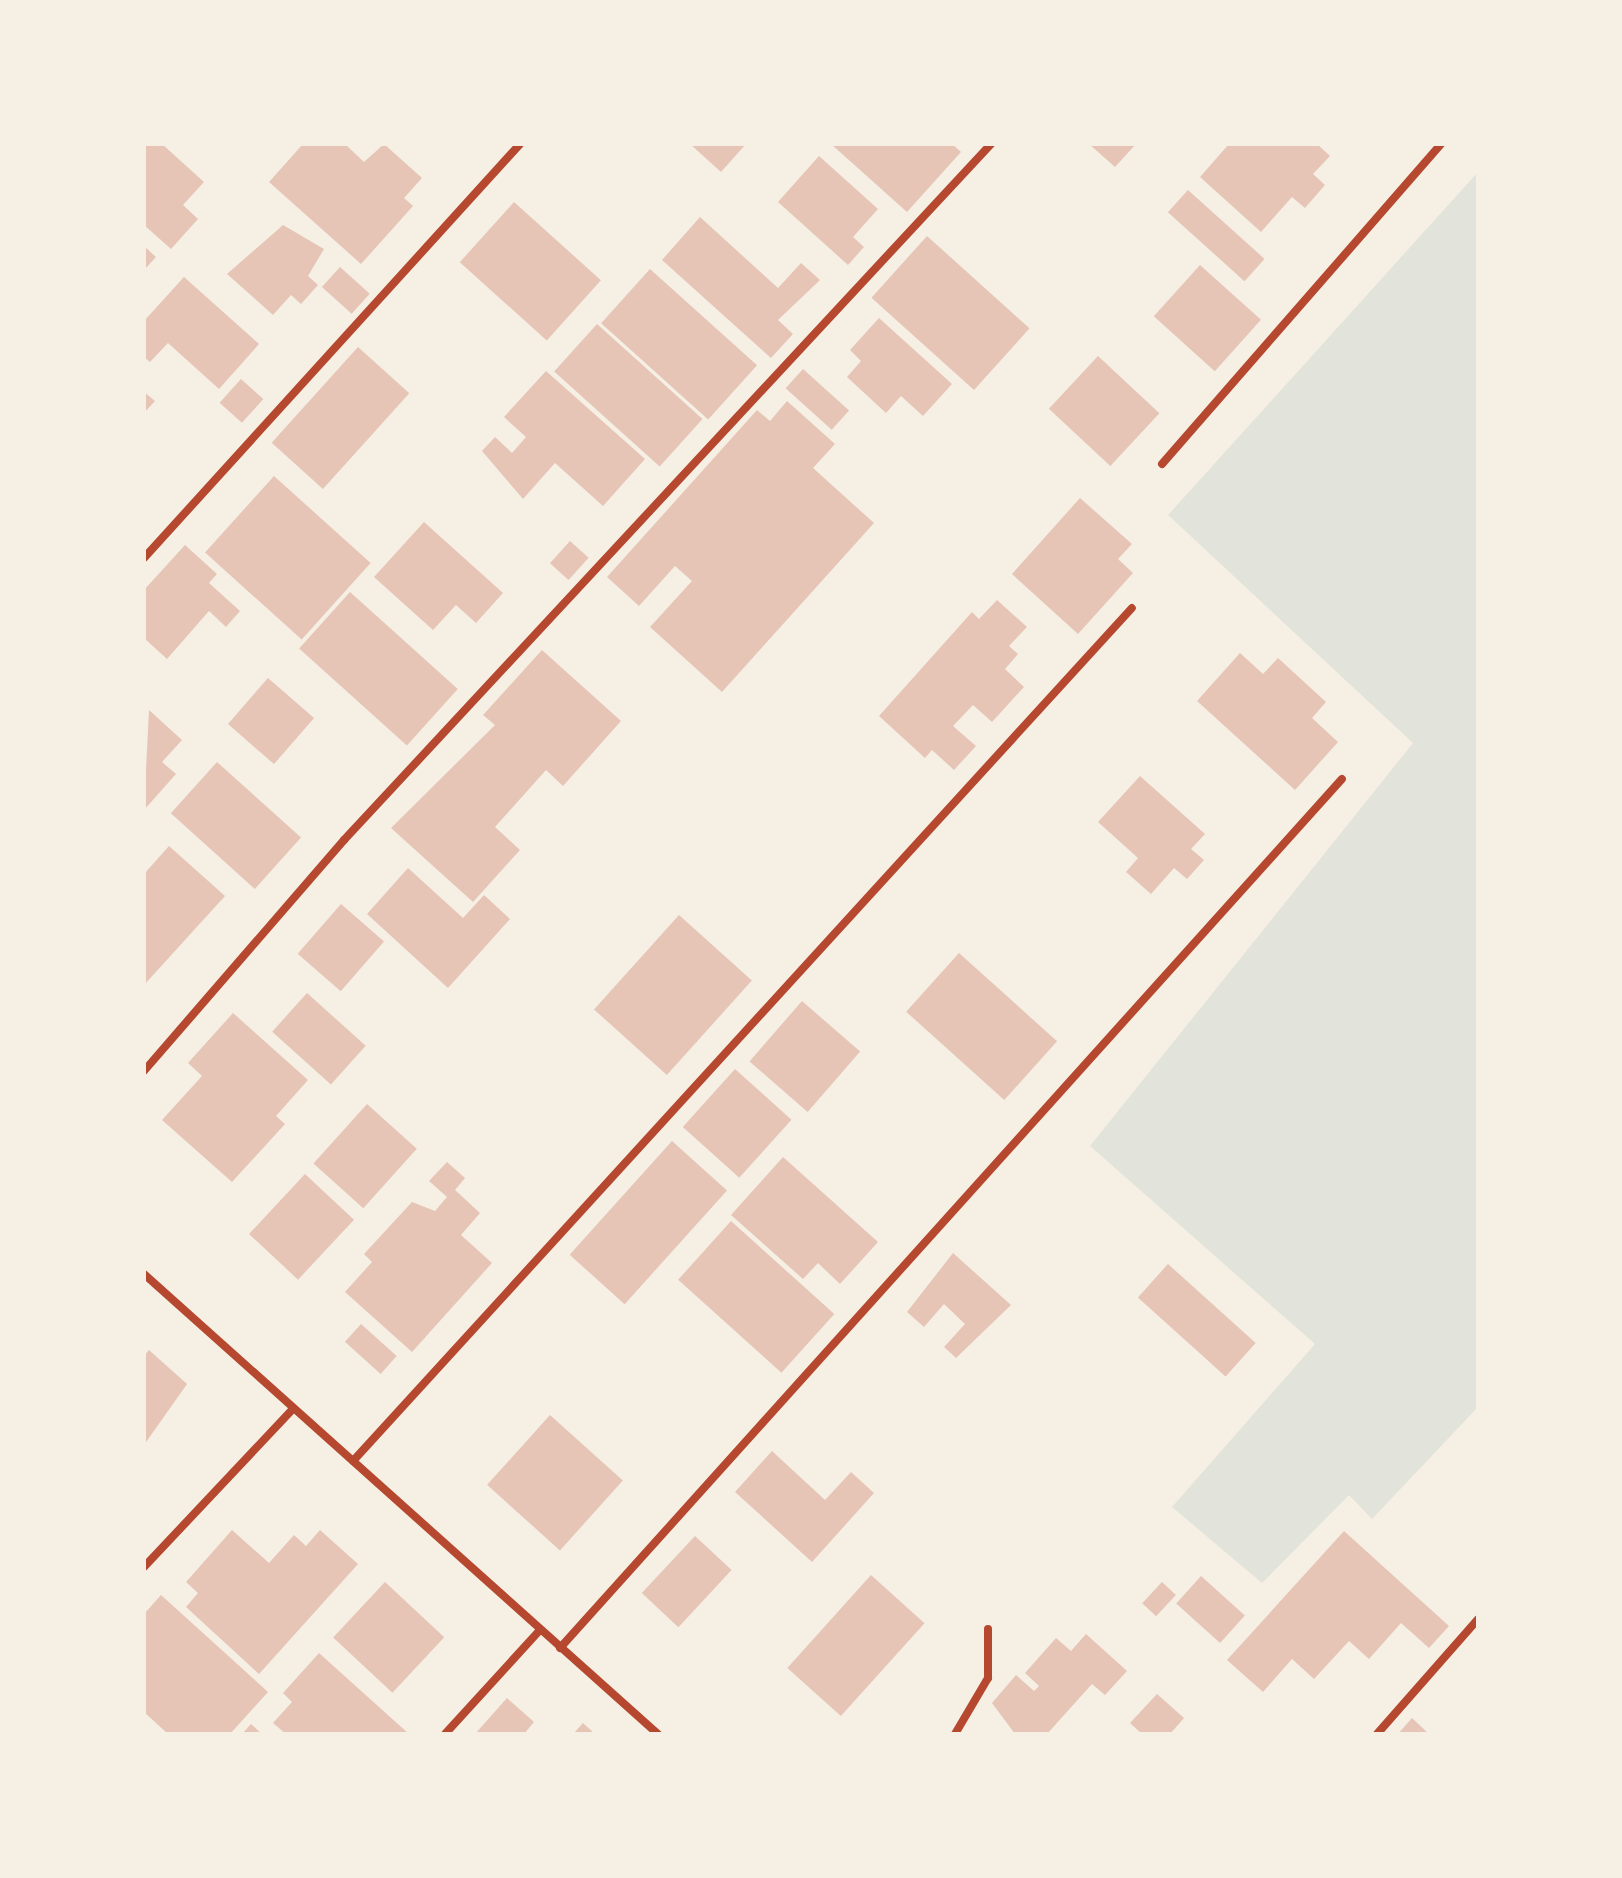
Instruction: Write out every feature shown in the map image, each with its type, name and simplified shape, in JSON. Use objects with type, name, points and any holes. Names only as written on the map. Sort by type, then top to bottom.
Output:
[{"type":"street","points":[[144,558],[520,144]]},
{"type":"street","points":[[144,1071],[344,840],[991,144]]},
{"type":"street","points":[[1162,464],[1441,144]]},
{"type":"street","points":[[353,1461],[1132,608]]},
{"type":"street","points":[[560,1648],[1342,779]]},
{"type":"street","points":[[144,1274],[658,1734]]},
{"type":"street","points":[[144,1567],[293,1409]]},
{"type":"street","points":[[1377,1734],[1478,1619]]},
{"type":"street","points":[[955,1734],[988,1678],[988,1629]]},
{"type":"street","points":[[445,1734],[540,1630]]},
{"type":"shaded area","points":[[1478,172],[1478,1407],[1372,1519],[1349,1495],[1262,1583],[1172,1507],[1315,1344],[1090,1146],[1413,743],[1168,515]]},
{"type":"building","points":[[144,144],[162,144],[204,182],[183,205],[198,219],[171,249],[144,225]]},
{"type":"building","points":[[303,144],[345,144],[364,162],[384,144],[422,178],[404,198],[413,206],[361,264],[269,182]]},
{"type":"building","points":[[690,144],[746,144],[721,172]]},
{"type":"building","points":[[831,144],[952,144],[961,152],[907,212]]},
{"type":"building","points":[[1089,144],[1136,144],[1115,167]]},
{"type":"building","points":[[1229,144],[1317,144],[1330,156],[1313,174],[1325,185],[1305,208],[1292,197],[1261,232],[1200,177]]},
{"type":"building","points":[[819,156],[878,209],[853,237],[864,247],[848,265],[778,202]]},
{"type":"building","points":[[1188,190],[1265,259],[1244,281],[1168,212]]},
{"type":"building","points":[[514,202],[601,280],[547,340],[460,262]]},
{"type":"building","points":[[700,217],[778,288],[801,263],[820,280],[778,320],[793,334],[771,358],[662,260]]},
{"type":"building","points":[[283,225],[324,249],[308,276],[318,285],[301,304],[291,295],[273,315],[227,274]]},
{"type":"building","points":[[927,236],[1030,328],[974,390],[871,298]]},
{"type":"building","points":[[144,246],[156,257],[144,270]]},
{"type":"building","points":[[1200,265],[1261,320],[1215,371],[1154,316]]},
{"type":"building","points":[[340,267],[370,294],[352,314],[322,287]]},
{"type":"building","points":[[650,269],[757,365],[708,420],[601,323]]},
{"type":"building","points":[[184,277],[259,344],[219,389],[168,343],[150,362],[144,357],[144,321]]},
{"type":"building","points":[[879,318],[952,384],[923,416],[901,396],[886,413],[847,377],[861,361],[850,350]]},
{"type":"building","points":[[597,324],[703,419],[660,467],[554,372]]},
{"type":"building","points":[[358,347],[409,393],[323,489],[272,443]]},
{"type":"building","points":[[1098,356],[1159,413],[1110,466],[1049,409]]},
{"type":"building","points":[[803,369],[849,410],[832,430],[786,388]]},
{"type":"building","points":[[546,371],[645,459],[603,506],[555,463],[523,499],[482,451],[495,437],[512,453],[526,437],[504,417]]},
{"type":"building","points":[[241,379],[263,399],[242,423],[220,403]]},
{"type":"building","points":[[144,392],[155,401],[144,413]]},
{"type":"building","points":[[787,401],[835,444],[813,468],[874,523],[722,692],[650,627],[692,581],[675,566],[639,606],[607,577],[757,410],[770,421]]},
{"type":"building","points":[[274,476],[371,563],[302,640],[205,553]]},
{"type":"building","points":[[1080,498],[1132,544],[1118,559],[1133,573],[1078,634],[1012,574]]},
{"type":"building","points":[[424,522],[503,593],[476,623],[456,605],[433,630],[374,577]]},
{"type":"building","points":[[570,541],[589,558],[569,580],[550,563]]},
{"type":"building","points":[[185,545],[217,574],[209,583],[240,611],[226,627],[209,611],[167,659],[144,638],[144,590]]},
{"type":"building","points":[[350,592],[458,689],[407,746],[299,648]]},
{"type":"building","points":[[997,600],[1027,627],[1009,646],[1018,654],[1005,669],[1024,687],[992,722],[973,705],[953,726],[976,746],[954,770],[932,750],[925,758],[879,716],[972,612],[979,619]]},
{"type":"building","points":[[542,650],[621,721],[563,786],[546,770],[495,827],[520,850],[473,902],[391,828],[495,725],[483,715]]},
{"type":"building","points":[[1240,653],[1263,674],[1278,658],[1326,702],[1312,718],[1338,742],[1295,790],[1197,701]]},
{"type":"building","points":[[268,678],[314,718],[274,764],[228,724]]},
{"type":"building","points":[[149,710],[182,740],[162,762],[176,774],[144,810]]},
{"type":"building","points":[[217,762],[301,838],[255,889],[171,813]]},
{"type":"building","points":[[1140,776],[1205,834],[1191,849],[1204,860],[1187,879],[1174,868],[1151,894],[1126,872],[1138,858],[1098,822]]},
{"type":"building","points":[[169,846],[225,896],[144,985],[144,874]]},
{"type":"building","points":[[408,868],[463,918],[484,895],[510,919],[448,988],[367,914]]},
{"type":"building","points":[[341,904],[384,941],[341,991],[298,954]]},
{"type":"building","points":[[679,915],[752,981],[667,1075],[594,1009]]},
{"type":"building","points":[[959,953],[1057,1041],[1004,1100],[906,1012]]},
{"type":"building","points":[[307,993],[366,1046],[331,1085],[272,1032]]},
{"type":"building","points":[[802,1001],[860,1052],[808,1112],[750,1061]]},
{"type":"building","points":[[233,1013],[308,1080],[276,1116],[285,1124],[232,1182],[162,1120],[202,1076],[188,1063]]},
{"type":"building","points":[[735,1069],[791,1120],[739,1178],[683,1127]]},
{"type":"building","points":[[367,1104],[417,1149],[363,1208],[313,1163]]},
{"type":"building","points":[[672,1141],[727,1191],[625,1304],[570,1255]]},
{"type":"building","points":[[783,1157],[878,1242],[840,1284],[818,1263],[803,1279],[731,1215]]},
{"type":"building","points":[[447,1162],[465,1178],[455,1190],[480,1213],[461,1235],[492,1263],[412,1352],[345,1292],[372,1262],[364,1254],[412,1202],[435,1211],[447,1197],[429,1181]]},
{"type":"building","points":[[305,1174],[354,1220],[298,1280],[249,1234]]},
{"type":"building","points":[[731,1221],[834,1314],[781,1373],[678,1280]]},
{"type":"building","points":[[953,1253],[1011,1305],[956,1358],[944,1347],[965,1324],[944,1304],[924,1327],[907,1312]]},
{"type":"building","points":[[1168,1264],[1256,1343],[1226,1376],[1138,1297]]},
{"type":"building","points":[[361,1324],[397,1356],[381,1374],[345,1342]]},
{"type":"building","points":[[149,1350],[187,1384],[144,1445],[144,1356]]},
{"type":"building","points":[[550,1415],[623,1481],[560,1550],[487,1485]]},
{"type":"building","points":[[772,1451],[825,1500],[851,1472],[874,1493],[812,1562],[735,1492]]},
{"type":"building","points":[[232,1530],[269,1563],[294,1535],[306,1546],[320,1530],[358,1564],[259,1674],[186,1607],[198,1593],[186,1582]]},
{"type":"building","points":[[1344,1531],[1449,1626],[1429,1648],[1401,1623],[1369,1659],[1349,1641],[1314,1679],[1292,1659],[1263,1692],[1227,1660]]},
{"type":"building","points":[[695,1536],[732,1570],[678,1627],[642,1593]]},
{"type":"building","points":[[871,1575],[925,1623],[841,1716],[787,1668]]},
{"type":"building","points":[[1201,1576],[1245,1615],[1220,1643],[1176,1603]]},
{"type":"building","points":[[385,1582],[444,1637],[392,1693],[333,1638]]},
{"type":"building","points":[[1162,1582],[1176,1595],[1156,1616],[1142,1603]]},
{"type":"building","points":[[161,1595],[268,1692],[230,1734],[168,1734],[144,1712],[144,1614]]},
{"type":"building","points":[[1086,1634],[1127,1671],[1105,1695],[1092,1684],[1047,1734],[1015,1734],[992,1703],[1016,1675],[1034,1691],[1039,1686],[1025,1673],[1056,1638],[1071,1651]]},
{"type":"building","points":[[319,1653],[409,1734],[286,1734],[273,1723],[292,1702],[283,1693]]},
{"type":"building","points":[[1157,1694],[1184,1718],[1170,1734],[1142,1734],[1130,1723]]},
{"type":"building","points":[[507,1698],[534,1722],[524,1734],[475,1734]]},
{"type":"building","points":[[1412,1718],[1429,1734],[1398,1734]]},
{"type":"building","points":[[583,1723],[595,1734],[573,1734]]},
{"type":"building","points":[[251,1724],[262,1734],[242,1734]]}]
